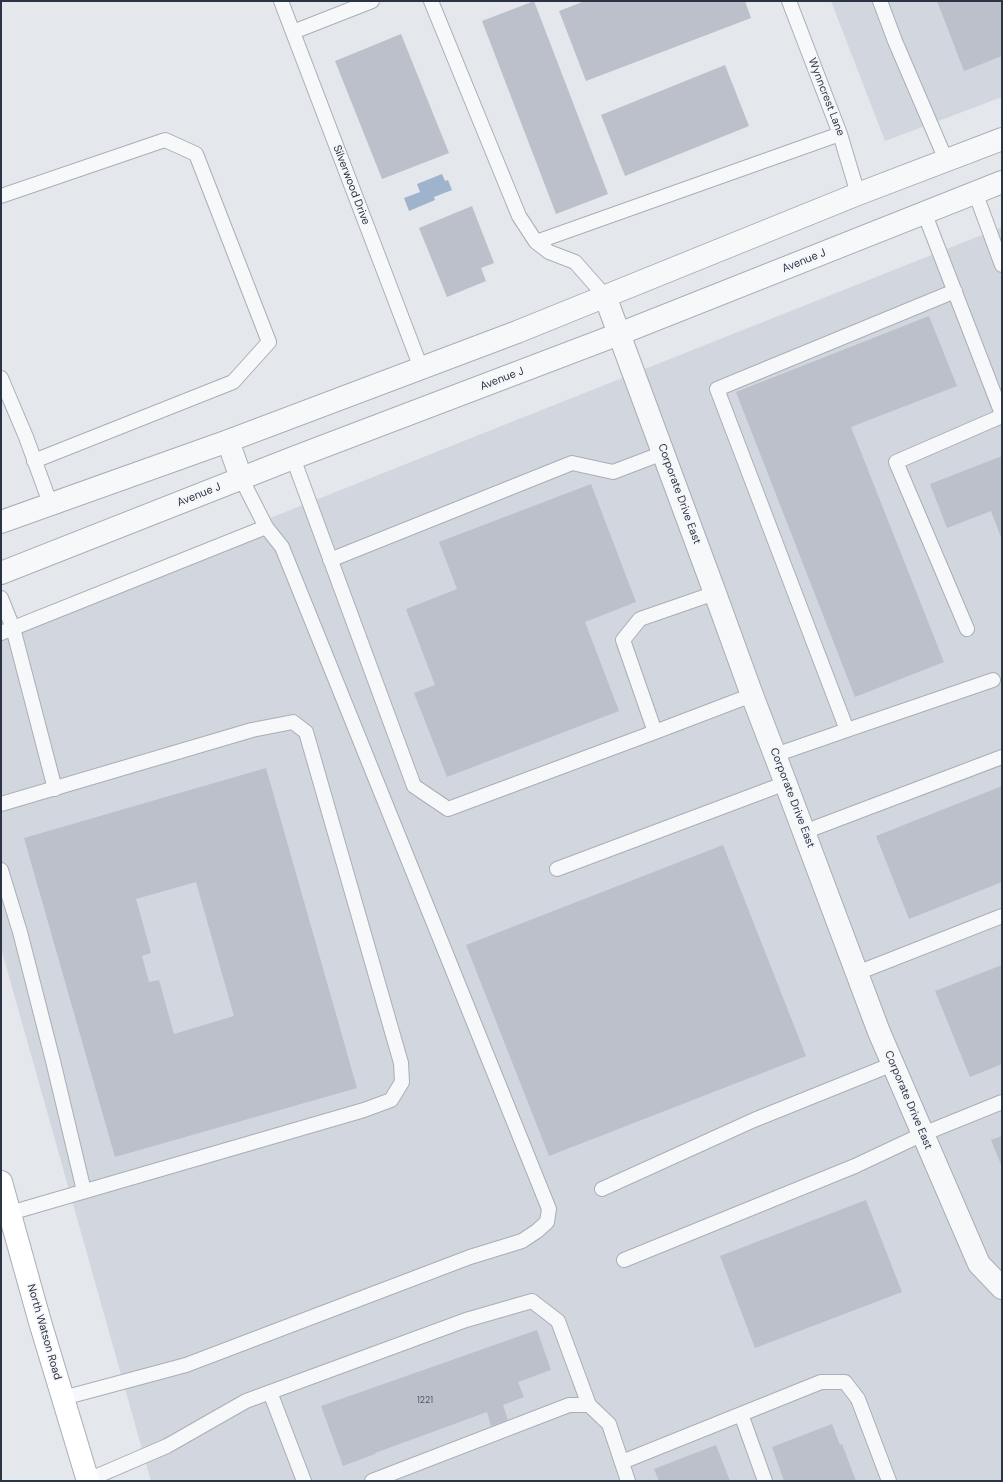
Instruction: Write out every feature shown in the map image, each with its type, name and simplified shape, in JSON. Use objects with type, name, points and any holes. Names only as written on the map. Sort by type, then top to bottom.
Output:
[{"type":"main road","name":"North Watson Road","points":[[1,1182],[40,1322],[88,1481]]},
{"type":"street","points":[[1,522],[50,503],[228,441],[421,368],[858,194],[1002,139]]},
{"type":"street","name":"Avenue J","points":[[1,573],[293,458],[619,334],[1002,182]]},
{"type":"street","name":"Corporate Drive East","points":[[605,296],[752,695],[776,755],[879,1032],[979,1264],[1002,1288]]},
{"type":"street","points":[[228,441],[242,478]]},
{"type":"lane","name":"Silverwood Drive","points":[[281,1],[421,368]]},
{"type":"lane","points":[[293,32],[372,1]]},
{"type":"lane","points":[[431,1],[519,216],[536,242],[549,252],[576,262],[605,296]]},
{"type":"lane","name":"Wynncrest Lane","points":[[789,1],[840,134],[858,194]]},
{"type":"lane","points":[[880,1],[895,41],[946,160]]},
{"type":"lane","points":[[536,242],[840,134]]},
{"type":"lane","points":[[1,196],[165,140],[196,154],[269,342],[233,382],[34,460]]},
{"type":"lane","points":[[975,192],[1002,266]]},
{"type":"lane","points":[[924,212],[1002,415],[896,462],[967,630]]},
{"type":"lane","points":[[847,730],[717,389],[955,291]]},
{"type":"lane","points":[[1,378],[50,503]]},
{"type":"lane","points":[[330,560],[572,463],[613,472],[663,453]]},
{"type":"lane","points":[[293,458],[414,786],[448,808],[752,695]]},
{"type":"lane","points":[[63,1398],[186,1365],[470,1257],[522,1241],[547,1222],[549,1209],[535,1172],[282,547],[266,527],[242,478]]},
{"type":"lane","points":[[7,630],[266,527]]},
{"type":"lane","points":[[655,732],[623,640],[640,619],[715,593]]},
{"type":"lane","points":[[1,598],[7,630],[55,789]]},
{"type":"lane","points":[[776,755],[993,680]]},
{"type":"lane","points":[[1,804],[259,728],[293,722],[306,732],[401,1063],[402,1082],[391,1100],[354,1113],[10,1213]]},
{"type":"lane","points":[[804,832],[1002,757]]},
{"type":"lane","points":[[557,869],[786,783]]},
{"type":"lane","points":[[1,870],[20,932],[84,1191]]},
{"type":"lane","points":[[857,973],[1002,916]]},
{"type":"lane","points":[[602,1189],[754,1120],[893,1064]]},
{"type":"lane","points":[[624,1260],[855,1166],[923,1134],[1002,1102]]},
{"type":"lane","points":[[88,1481],[167,1446],[246,1401],[466,1320],[532,1301],[558,1321],[589,1405],[609,1424],[628,1481]]},
{"type":"lane","points":[[622,1462],[821,1382],[845,1382],[858,1399],[888,1481]]},
{"type":"lane","points":[[270,1392],[304,1481]]},
{"type":"lane","points":[[372,1481],[569,1405],[589,1405]]},
{"type":"lane","points":[[741,1414],[766,1481]]},
{"type":"shaded area","points":[[831,1],[1002,1],[1002,97],[885,141]]},
{"type":"shaded area","points":[[1002,227],[1002,1481],[151,1481],[1,948],[1,625]]},
{"type":"water","points":[[442,174],[445,181],[448,180],[452,190],[434,197],[435,200],[409,211],[404,198],[420,192],[417,184]]},
{"type":"building","points":[[534,1],[608,194],[556,214],[482,21]]},
{"type":"building","points":[[585,1],[745,1],[751,18],[586,81],[559,11]]},
{"type":"building","points":[[937,1],[1002,1],[1002,56],[964,71]]},
{"type":"building","points":[[401,34],[449,153],[382,179],[335,61]]},
{"type":"building","points":[[725,65],[749,126],[625,176],[601,115]]},
{"type":"building","points":[[472,206],[494,263],[481,268],[486,281],[447,297],[419,228]]},
{"type":"building","points":[[929,316],[957,386],[851,427],[944,662],[855,697],[736,392]]},
{"type":"building","points":[[1002,456],[1002,540],[991,511],[947,528],[930,484]]},
{"type":"building","points":[[591,484],[636,602],[585,622],[619,711],[447,777],[414,693],[435,685],[406,609],[457,589],[439,542]]},
{"type":"building","points":[[266,768],[357,1088],[115,1157],[24,838]],"holes":[[[196,882],[234,1016],[174,1034],[159,980],[149,982],[142,956],[151,953],[136,899]]]},
{"type":"building","points":[[1002,786],[1002,882],[909,919],[876,836]]},
{"type":"building","points":[[723,845],[806,1056],[549,1156],[466,945]]},
{"type":"building","points":[[1002,965],[1002,1064],[970,1077],[935,991]]},
{"type":"building","points":[[1002,1136],[1002,1167],[991,1140]]},
{"type":"building","points":[[866,1200],[902,1292],[755,1348],[720,1256]]},
{"type":"building","points":[[537,1330],[551,1370],[518,1382],[524,1397],[503,1405],[508,1420],[491,1426],[487,1412],[343,1466],[321,1406]]},
{"type":"building","points":[[832,1424],[840,1445],[842,1444],[856,1481],[784,1481],[772,1447]]},
{"type":"building","points":[[716,1445],[730,1481],[659,1481],[654,1469]]}]
